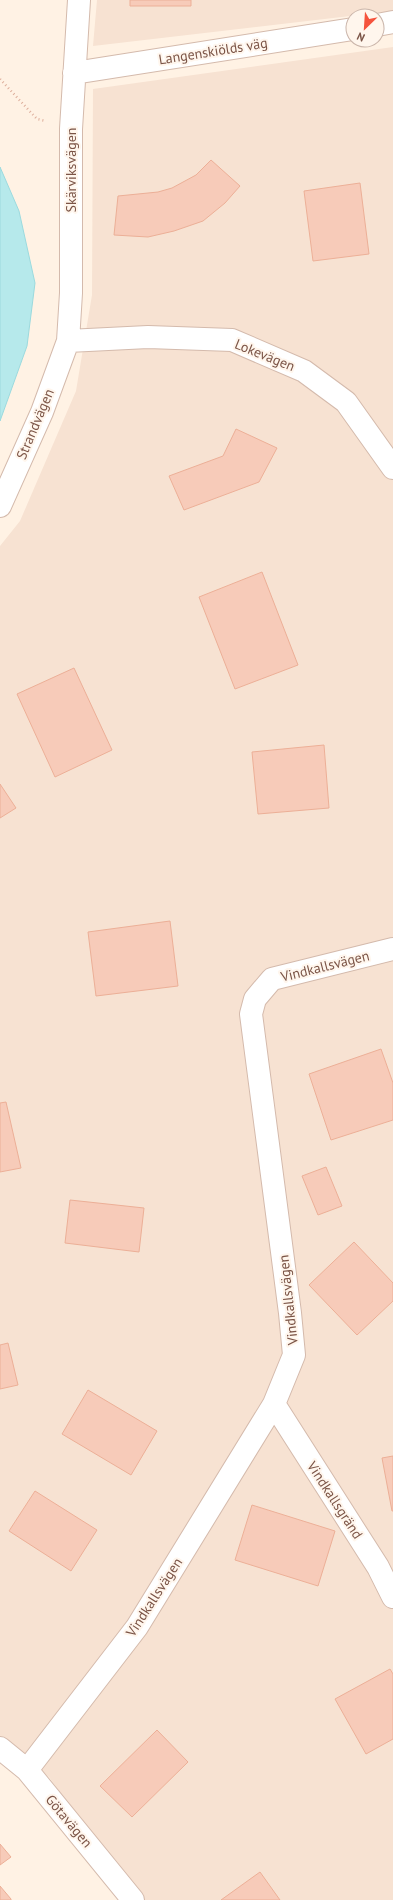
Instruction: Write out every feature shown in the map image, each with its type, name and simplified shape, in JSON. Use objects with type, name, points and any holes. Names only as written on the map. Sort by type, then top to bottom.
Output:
[{"type":"street","name":"Skärviksvägen","points":[[68,341],[71,293],[71,128],[79,0]]},
{"type":"street","name":"Langenskiölds väg","points":[[74,73],[345,29]]},
{"type":"street","name":"Lokevägen","points":[[68,341],[148,337],[232,340],[304,371],[346,402],[393,468]]},
{"type":"street","name":"Strandvägen","points":[[0,506],[42,412],[68,341]]},
{"type":"street","name":"Vindkallsvägen","points":[[27,1770],[137,1627],[274,1404],[294,1355],[290,1313],[251,1014],[255,999],[272,979],[393,949]]},
{"type":"street","name":"Vindkallsgränd","points":[[274,1404],[378,1567],[393,1597]]},
{"type":"street","name":"Götavägen","points":[[0,1748],[27,1770],[133,1900]]},
{"type":"path","points":[[0,78],[37,119],[71,128]]},
{"type":"shaded area","points":[[97,0],[393,0],[393,11],[385,12],[385,8],[345,8],[345,17],[93,46]]},
{"type":"shaded area","points":[[393,47],[393,1900],[138,1900],[49,1777],[0,1736],[0,546],[20,521],[76,391],[92,295],[93,89]]},
{"type":"water","points":[[0,167],[19,211],[35,283],[27,346],[0,421]]},
{"type":"building","points":[[130,0],[191,0],[191,6],[130,6]]},
{"type":"building","points":[[211,160],[240,186],[225,203],[203,221],[174,231],[148,237],[114,235],[118,196],[158,192],[172,188],[196,175]]},
{"type":"building","points":[[360,183],[369,254],[313,261],[304,191]]},
{"type":"building","points":[[236,429],[277,448],[259,482],[184,510],[169,476],[223,456]]},
{"type":"building","points":[[262,572],[298,665],[235,689],[199,597]]},
{"type":"building","points":[[74,668],[112,750],[55,777],[17,694]]},
{"type":"building","points":[[324,745],[329,808],[258,814],[252,752]]},
{"type":"building","points":[[0,784],[16,808],[0,818]]},
{"type":"building","points":[[170,921],[178,986],[96,996],[88,932]]},
{"type":"building","points":[[381,1049],[393,1083],[393,1120],[331,1140],[309,1074]]},
{"type":"building","points":[[6,1102],[21,1168],[0,1172],[0,1103]]},
{"type":"building","points":[[326,1167],[342,1206],[318,1215],[302,1176]]},
{"type":"building","points":[[70,1200],[144,1208],[139,1252],[65,1243]]},
{"type":"building","points":[[354,1242],[393,1283],[393,1301],[357,1335],[309,1285]]},
{"type":"building","points":[[8,1343],[18,1385],[0,1389],[0,1345]]},
{"type":"building","points":[[88,1390],[157,1431],[131,1475],[62,1434]]},
{"type":"building","points":[[393,1456],[393,1511],[392,1511],[382,1458]]},
{"type":"building","points":[[35,1491],[97,1530],[71,1571],[9,1531]]},
{"type":"building","points":[[252,1505],[335,1531],[318,1586],[235,1560]]},
{"type":"building","points":[[390,1669],[393,1674],[393,1739],[366,1754],[335,1699]]},
{"type":"building","points":[[157,1730],[188,1762],[132,1817],[100,1786]]},
{"type":"building","points":[[0,1844],[11,1857],[0,1865]]},
{"type":"building","points":[[260,1872],[280,1900],[221,1900]]},
{"type":"building","points":[[0,1886],[11,1899],[11,1900],[0,1900]]}]
